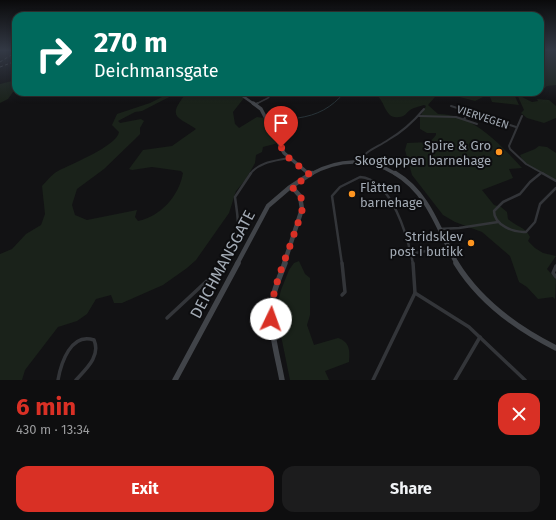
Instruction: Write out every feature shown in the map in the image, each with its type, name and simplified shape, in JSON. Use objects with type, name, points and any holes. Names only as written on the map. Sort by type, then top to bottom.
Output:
[{"type":"street","points":[[243,96],[256,104],[265,114],[282,150],[289,158],[310,175]]},
{"type":"street","points":[[256,104],[270,96]]},
{"type":"street","name":"VIERVEGEN","points":[[451,106],[516,127]]},
{"type":"street","points":[[358,162],[362,157],[388,140],[418,116],[424,109]]},
{"type":"street","points":[[464,119],[470,113]]},
{"type":"street","name":"VIERVEGEN","points":[[418,116],[450,117],[464,119],[477,124]]},
{"type":"street","points":[[522,116],[509,146],[510,149],[522,161],[556,181]]},
{"type":"street","points":[[167,318],[220,269],[232,252],[239,232],[240,221],[236,197],[251,172],[264,164],[289,158]]},
{"type":"street","name":"DEICHMANSGATE","points":[[175,380],[265,210],[275,199],[292,187],[310,175],[333,164],[358,162],[386,169],[408,182],[422,197],[466,279],[494,308],[530,335],[556,348]]},
{"type":"street","points":[[541,173],[530,182],[520,194],[503,202],[494,211],[494,215],[498,222],[518,232],[526,232],[536,221],[539,208],[543,201],[556,188]]},
{"type":"street","points":[[342,295],[345,292],[345,286],[332,196],[336,189],[355,178],[360,177],[370,180],[387,194],[393,206],[410,254],[415,274],[415,293],[373,380]]},
{"type":"street","points":[[282,380],[272,328],[271,312],[276,286],[292,244],[302,209],[300,196],[292,187]]},
{"type":"street","points":[[439,230],[498,222]]},
{"type":"street","points":[[410,254],[448,247]]},
{"type":"street","points":[[556,266],[553,273],[556,277]]},
{"type":"street","points":[[415,293],[457,318],[480,337],[525,380]]},
{"type":"street","points":[[455,380],[480,337]]},
{"type":"street","points":[[58,380],[61,364],[70,347],[87,338],[93,340],[96,344],[96,354],[93,360],[76,380]]},
{"type":"shaded area","points":[[544,68],[556,68],[556,85],[547,86],[544,89]]},
{"type":"shaded area","points":[[12,81],[12,93],[8,99],[0,103],[0,84]]},
{"type":"shaded area","points":[[164,96],[171,96],[118,121],[120,123],[141,119],[144,121],[140,128],[140,134],[104,169],[77,189],[72,205],[75,215],[87,220],[137,210],[135,217],[138,221],[154,215],[168,204],[178,190],[183,173],[181,171],[152,167],[132,170],[129,169],[143,150],[172,146],[196,129],[177,116],[176,109],[184,96],[244,96],[244,98],[233,112],[235,124],[239,128],[257,117],[264,118],[282,142],[263,147],[262,152],[256,155],[255,163],[246,179],[236,191],[229,213],[196,260],[187,268],[163,285],[122,303],[114,303],[111,295],[96,299],[87,314],[77,321],[58,327],[25,370],[22,380],[0,380],[0,254],[12,249],[26,234],[41,225],[45,214],[42,186],[58,171],[102,149],[116,137],[119,132],[112,125],[117,114],[150,103]]},
{"type":"shaded area","points":[[377,96],[444,96],[435,97],[428,105],[438,114],[451,115],[463,119],[485,132],[505,149],[522,168],[509,169],[513,178],[482,190],[494,205],[501,207],[507,212],[508,219],[526,231],[530,237],[528,241],[535,248],[543,253],[556,256],[547,269],[556,279],[555,299],[553,297],[538,299],[527,287],[519,282],[510,256],[482,232],[455,222],[443,215],[412,175],[405,150],[407,143],[430,142],[436,135],[436,133],[427,133],[420,129],[420,117],[426,106],[424,105],[410,110],[401,117],[394,117],[388,113]]},
{"type":"shaded area","points":[[456,96],[485,96],[475,101]]},
{"type":"shaded area","points":[[490,96],[515,96],[519,105],[492,102]]},
{"type":"shaded area","points":[[518,96],[523,96],[522,97],[532,102],[538,101],[537,99],[549,100],[556,106],[556,118],[544,123],[527,118],[521,113],[524,110]]},
{"type":"shaded area","points":[[539,146],[547,147],[556,153],[556,182],[526,164],[520,155]]},
{"type":"shaded area","points":[[299,261],[305,274],[310,278],[310,315],[307,325],[314,345],[338,338],[345,342],[348,347],[349,362],[325,371],[329,380],[290,380],[276,311],[281,290],[289,270],[294,263]]},
{"type":"waterway","points":[[298,118],[312,115],[324,110],[341,96]]},
{"type":"place","name":"Spire & Gro Skogtoppen barnehage","points":[[499,152]]},
{"type":"place","name":"Flåtten barnehage","points":[[352,194]]},
{"type":"place","name":"Stridsklev post i butikk","points":[[471,243]]},
{"type":"route","points":[[271,319],[273,294],[292,244],[302,209],[302,201],[300,196],[292,187],[310,175],[289,158],[281,147]]}]
